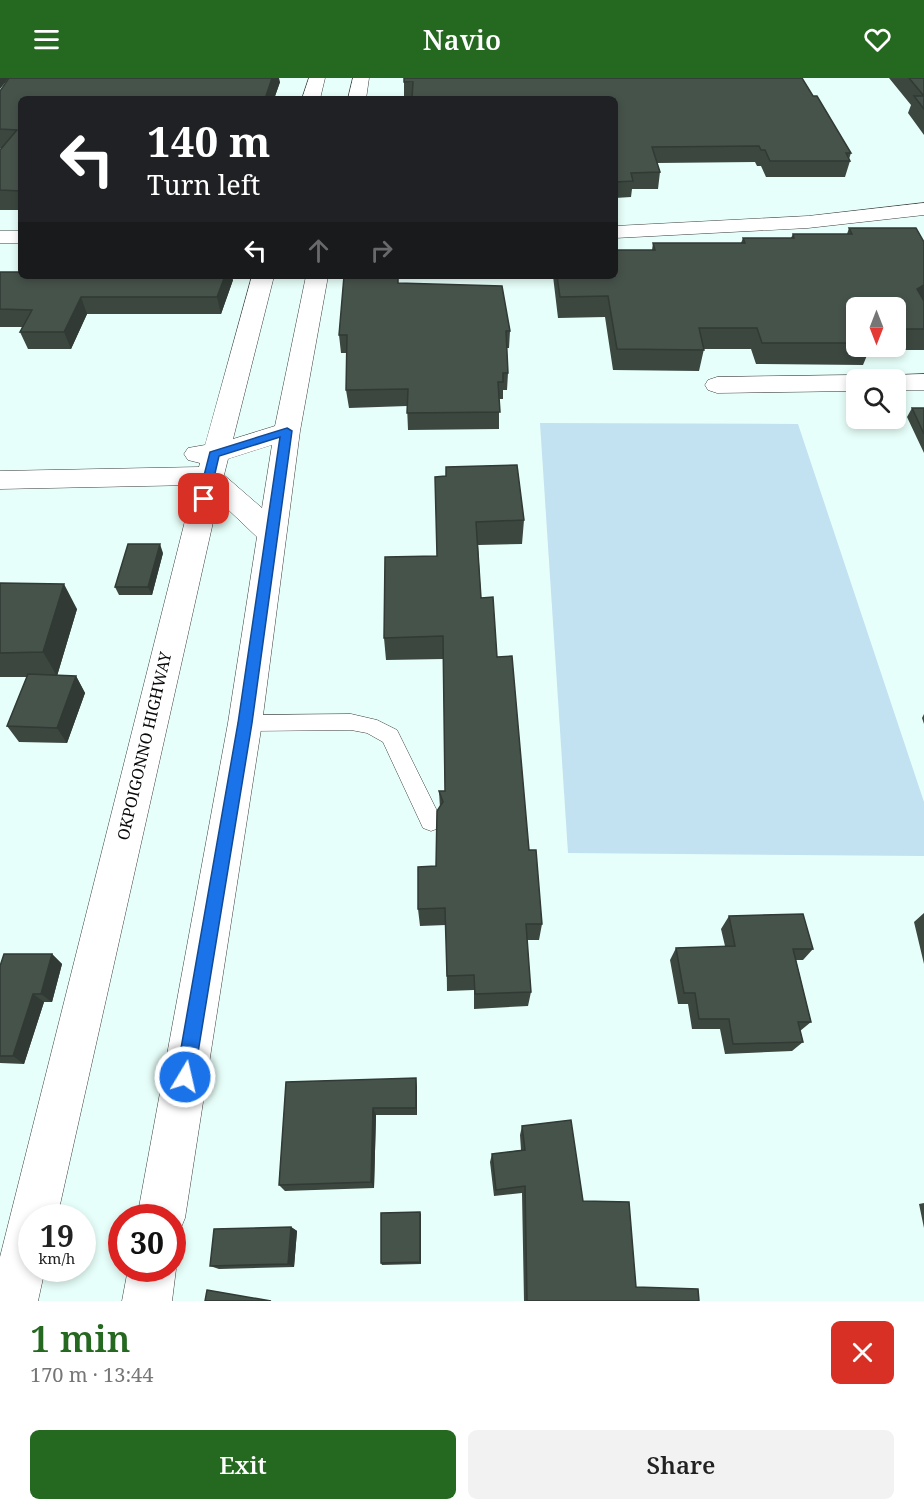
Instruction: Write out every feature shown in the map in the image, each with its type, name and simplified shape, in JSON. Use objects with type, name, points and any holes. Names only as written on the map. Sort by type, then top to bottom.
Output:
[{"type":"street","points":[[313,96],[317,78]]},
{"type":"street","points":[[358,96],[362,78]]},
{"type":"street","points":[[618,232],[808,222],[924,209]]},
{"type":"street","points":[[0,237],[18,237]]},
{"type":"street","name":"OKPOIGONNO HIGHWAY","points":[[36,1204],[212,465],[262,279]]},
{"type":"street","points":[[163,1204],[245,723],[287,431],[316,279]]},
{"type":"street","points":[[906,383],[924,382]]},
{"type":"street","points":[[717,385],[846,383]]},
{"type":"street","points":[[0,480],[212,465],[287,431]]},
{"type":"street","points":[[0,457],[212,465],[272,534]]},
{"type":"street","points":[[13,1301],[18,1281]]},
{"type":"street","points":[[147,1301],[150,1282]]},
{"type":"lane","points":[[245,723],[311,724],[339,721],[362,722],[379,728],[390,736],[431,821]]},
{"type":"shaded area","points":[[540,423],[798,424],[924,802],[924,856],[568,853]]},
{"type":"building","points":[[9,78],[272,78],[266,96],[18,96],[18,191],[0,190],[0,150],[17,130],[0,129],[0,91]]},
{"type":"building","points":[[404,78],[802,78],[813,96],[817,96],[851,153],[846,153],[850,161],[770,161],[765,150],[761,150],[759,146],[652,147],[660,172],[631,173],[633,181],[618,182],[618,96],[412,96],[413,82],[404,82]]},
{"type":"building","points":[[909,78],[924,78],[924,96]]},
{"type":"building","points":[[914,96],[924,96],[924,109]]},
{"type":"building","points":[[849,228],[916,228],[924,242],[924,285],[917,289],[924,301],[924,329],[906,329],[906,297],[846,297],[846,343],[762,343],[757,328],[699,328],[704,350],[617,349],[608,296],[560,297],[557,279],[618,279],[618,250],[655,250],[653,243],[745,243],[743,238],[794,238],[793,234],[852,234]]},
{"type":"building","points":[[0,272],[18,272],[18,279],[224,279],[217,297],[81,297],[64,332],[20,332],[32,310],[0,309]]},
{"type":"building","points":[[344,279],[398,279],[398,283],[502,286],[510,331],[506,331],[508,373],[503,373],[503,382],[498,382],[500,412],[407,413],[408,389],[346,390],[347,335],[339,335]]},
{"type":"building","points":[[912,408],[924,408],[924,434]]},
{"type":"building","points":[[517,465],[524,520],[476,522],[481,598],[493,597],[497,657],[512,656],[529,850],[536,850],[542,924],[526,924],[531,992],[475,994],[474,975],[447,976],[445,908],[418,909],[418,867],[436,866],[437,811],[443,802],[439,791],[445,791],[443,636],[384,638],[385,557],[437,556],[435,477],[446,476],[446,467]]},
{"type":"building","points":[[128,544],[160,544],[148,587],[115,587]]},
{"type":"building","points":[[0,583],[64,584],[43,652],[0,653]]},
{"type":"building","points":[[28,674],[76,676],[57,728],[7,726]]},
{"type":"building","points":[[803,914],[813,949],[793,949],[811,1022],[798,1022],[803,1042],[733,1044],[729,1019],[699,1019],[695,993],[684,993],[676,948],[735,946],[729,916]]},
{"type":"building","points":[[4,954],[52,954],[41,994],[33,994],[13,1056],[0,1056],[0,966]]},
{"type":"building","points":[[416,1078],[416,1108],[373,1108],[371,1182],[279,1185],[286,1082]]},
{"type":"building","points":[[571,1120],[583,1201],[629,1202],[636,1287],[698,1289],[699,1301],[527,1301],[525,1186],[496,1190],[492,1154],[525,1150],[522,1126]]},
{"type":"building","points":[[420,1212],[420,1262],[381,1263],[381,1213]]},
{"type":"building","points":[[291,1227],[288,1264],[210,1266],[214,1229]]},
{"type":"building","points":[[207,1290],[271,1301],[205,1301]]},
{"type":"route","points":[[185,1077],[245,723],[287,431],[214,454],[204,499]]}]
